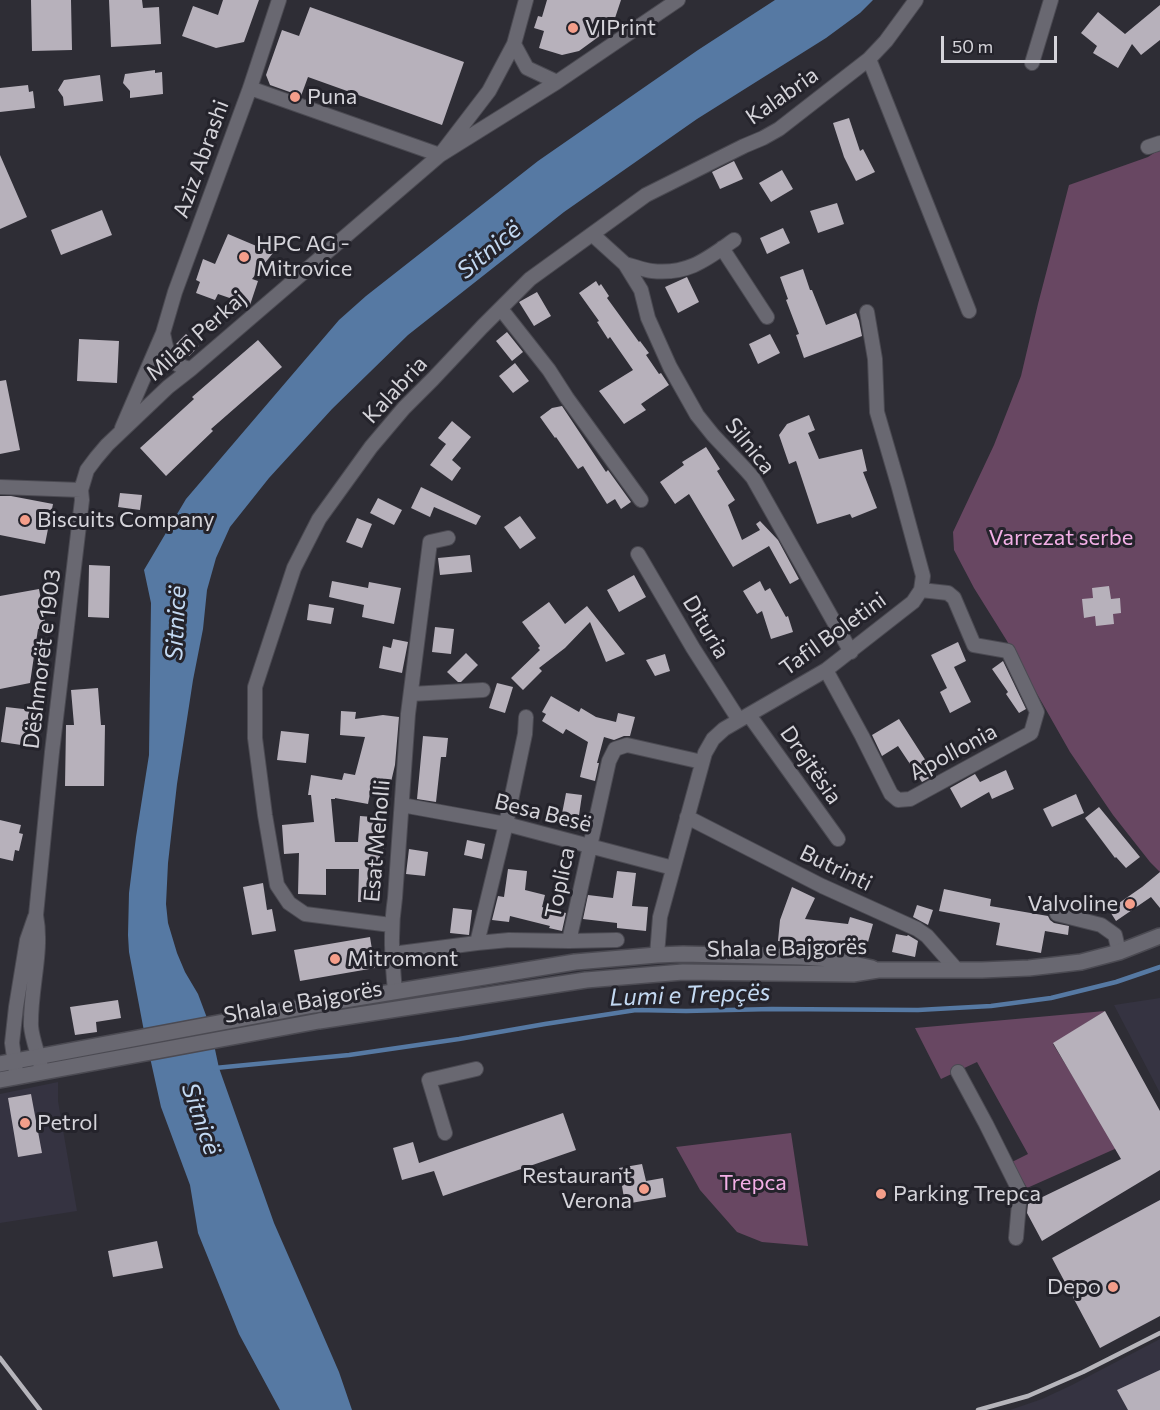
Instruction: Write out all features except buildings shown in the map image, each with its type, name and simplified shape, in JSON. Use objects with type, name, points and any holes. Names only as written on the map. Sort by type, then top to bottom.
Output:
[{"type":"main road","points":[[878,970],[1029,968],[1081,962],[1119,952],[1160,936]]},
{"type":"main road","name":"Shala e Bajgorës","points":[[7,1062],[314,1005],[575,962],[683,954],[821,959],[878,970]]},
{"type":"main road","name":"Shala e Bajgorës","points":[[0,1080],[319,1021],[586,980],[683,972],[852,974],[878,970]]},
{"type":"street","name":"Aziz Abrashi","points":[[81,490],[87,470],[101,451],[118,435],[163,333],[175,292],[250,88],[279,0]]},
{"type":"street","name":"Milan Perkaj","points":[[440,154],[489,91],[514,44],[526,0]]},
{"type":"street","name":"Milan Perkaj","points":[[118,435],[168,387],[440,154],[556,82],[678,0]]},
{"type":"street","name":"Kalabria","points":[[391,925],[305,914],[289,903],[278,885],[265,815],[255,738],[255,687],[294,568],[319,519],[371,447],[397,416],[530,279],[646,195],[779,129],[869,58],[886,41],[916,0]]},
{"type":"street","points":[[1032,63],[1051,0]]},
{"type":"street","points":[[514,44],[527,68],[556,82]]},
{"type":"street","points":[[869,58],[969,311]]},
{"type":"street","points":[[250,88],[440,154]]},
{"type":"street","name":"Silnica","points":[[593,235],[625,264],[641,290],[648,318],[683,392],[713,435],[753,478],[851,652]]},
{"type":"street","name":"Silnica","points":[[625,264],[651,271],[673,272],[694,266],[734,240]]},
{"type":"street","points":[[722,248],[767,317]]},
{"type":"street","points":[[501,309],[532,346],[641,500]]},
{"type":"street","points":[[867,312],[875,359],[877,412],[923,576],[921,590]]},
{"type":"street","points":[[163,333],[168,354],[180,367],[191,369]]},
{"type":"street","points":[[0,487],[81,490]]},
{"type":"street","name":"Dëshmorët e 1903","points":[[43,1072],[31,1029],[39,945],[36,915],[53,740],[82,500],[81,490]]},
{"type":"street","name":"Esat Meholli","points":[[395,991],[391,925],[411,694],[430,542],[448,538]]},
{"type":"street","name":"Dituria","points":[[638,554],[693,648],[744,717]]},
{"type":"street","name":"Tafil Boletini","points":[[657,955],[660,916],[702,762],[713,739],[724,729],[826,670],[913,602],[921,590]]},
{"type":"street","name":"Apollonia","points":[[826,670],[891,794],[898,800],[910,798],[1031,733],[1037,712],[1008,651],[974,645],[954,598],[948,593],[921,590]]},
{"type":"street","points":[[411,694],[483,690]]},
{"type":"street","points":[[477,943],[506,824],[525,734],[526,717]]},
{"type":"street","name":"Drejtësia","points":[[744,717],[838,839]]},
{"type":"street","name":"Toplica","points":[[392,954],[509,940],[569,940],[609,761],[615,749],[627,746],[702,762]]},
{"type":"street","name":"Besa Besë","points":[[402,805],[506,824],[673,868]]},
{"type":"street","name":"Butrinti","points":[[687,817],[822,886],[917,929],[927,936],[957,970]]},
{"type":"street","points":[[1057,914],[1101,925],[1115,935],[1119,952]]},
{"type":"street","name":"Dëshmorët e 1903","points":[[17,1077],[7,1062],[12,1043],[27,940],[36,915]]},
{"type":"street","points":[[569,940],[616,940]]},
{"type":"street","points":[[683,954],[683,972]]},
{"type":"street","points":[[445,1132],[429,1080],[476,1069]]},
{"type":"street","points":[[958,1072],[1020,1192],[1016,1238]]},
{"type":"shaded area","points":[[1160,998],[1160,1093],[1114,1005]]},
{"type":"shaded area","points":[[58,1082],[58,1101],[77,1211],[0,1223],[0,1094]]},
{"type":"shaded area","points":[[1160,1339],[1160,1410],[1010,1410],[1072,1385]]},
{"type":"green space","name":"Varrezat serbe","points":[[1160,149],[1160,872],[1113,815],[1070,752],[974,588],[954,550],[953,532],[994,445],[1021,376],[1069,185],[1148,157]]},
{"type":"green space","points":[[1105,1011],[1053,1044],[1117,1148],[1027,1188],[1012,1162],[1028,1154],[977,1062],[941,1079],[915,1028]]},
{"type":"green space","name":"Trepca","points":[[791,1133],[808,1246],[762,1242],[737,1232],[700,1190],[676,1147]]},
{"type":"water","name":"Sitnicë","points":[[775,0],[873,0],[860,13],[826,38],[697,119],[564,212],[408,335],[332,409],[269,478],[230,527],[216,558],[207,590],[203,629],[177,784],[166,904],[168,923],[177,953],[198,994],[210,1026],[219,1068],[274,1223],[339,1372],[352,1410],[280,1410],[239,1334],[198,1233],[190,1185],[161,1107],[129,952],[129,893],[149,755],[151,603],[144,570],[186,499],[339,320],[366,296],[538,161],[698,50]]},
{"type":"waterway","name":"Lumi e Trepçës","points":[[215,1068],[349,1055],[636,1010],[918,1010],[991,1006],[1051,998],[1116,982],[1160,967]]},
{"type":"railway","points":[[978,1410],[1028,1396],[1083,1372],[1160,1333]]},
{"type":"railway","points":[[0,1358],[40,1410]]},
{"type":"place","name":"VIPrint","points":[[573,28]]},
{"type":"place","name":"Puna","points":[[295,97]]},
{"type":"place","name":"HPC AG - Mitrovice","points":[[244,257]]},
{"type":"place","name":"Biscuits Company","points":[[25,520]]},
{"type":"place","name":"Valvoline","points":[[1130,904]]},
{"type":"place","name":"Mitromont","points":[[335,959]]},
{"type":"place","name":"Petrol","points":[[25,1123]]},
{"type":"place","name":"Restaurant Verona","points":[[644,1189]]},
{"type":"place","name":"Parking Trepca","points":[[881,1194]]},
{"type":"place","name":"Depo","points":[[1113,1287]]}]
